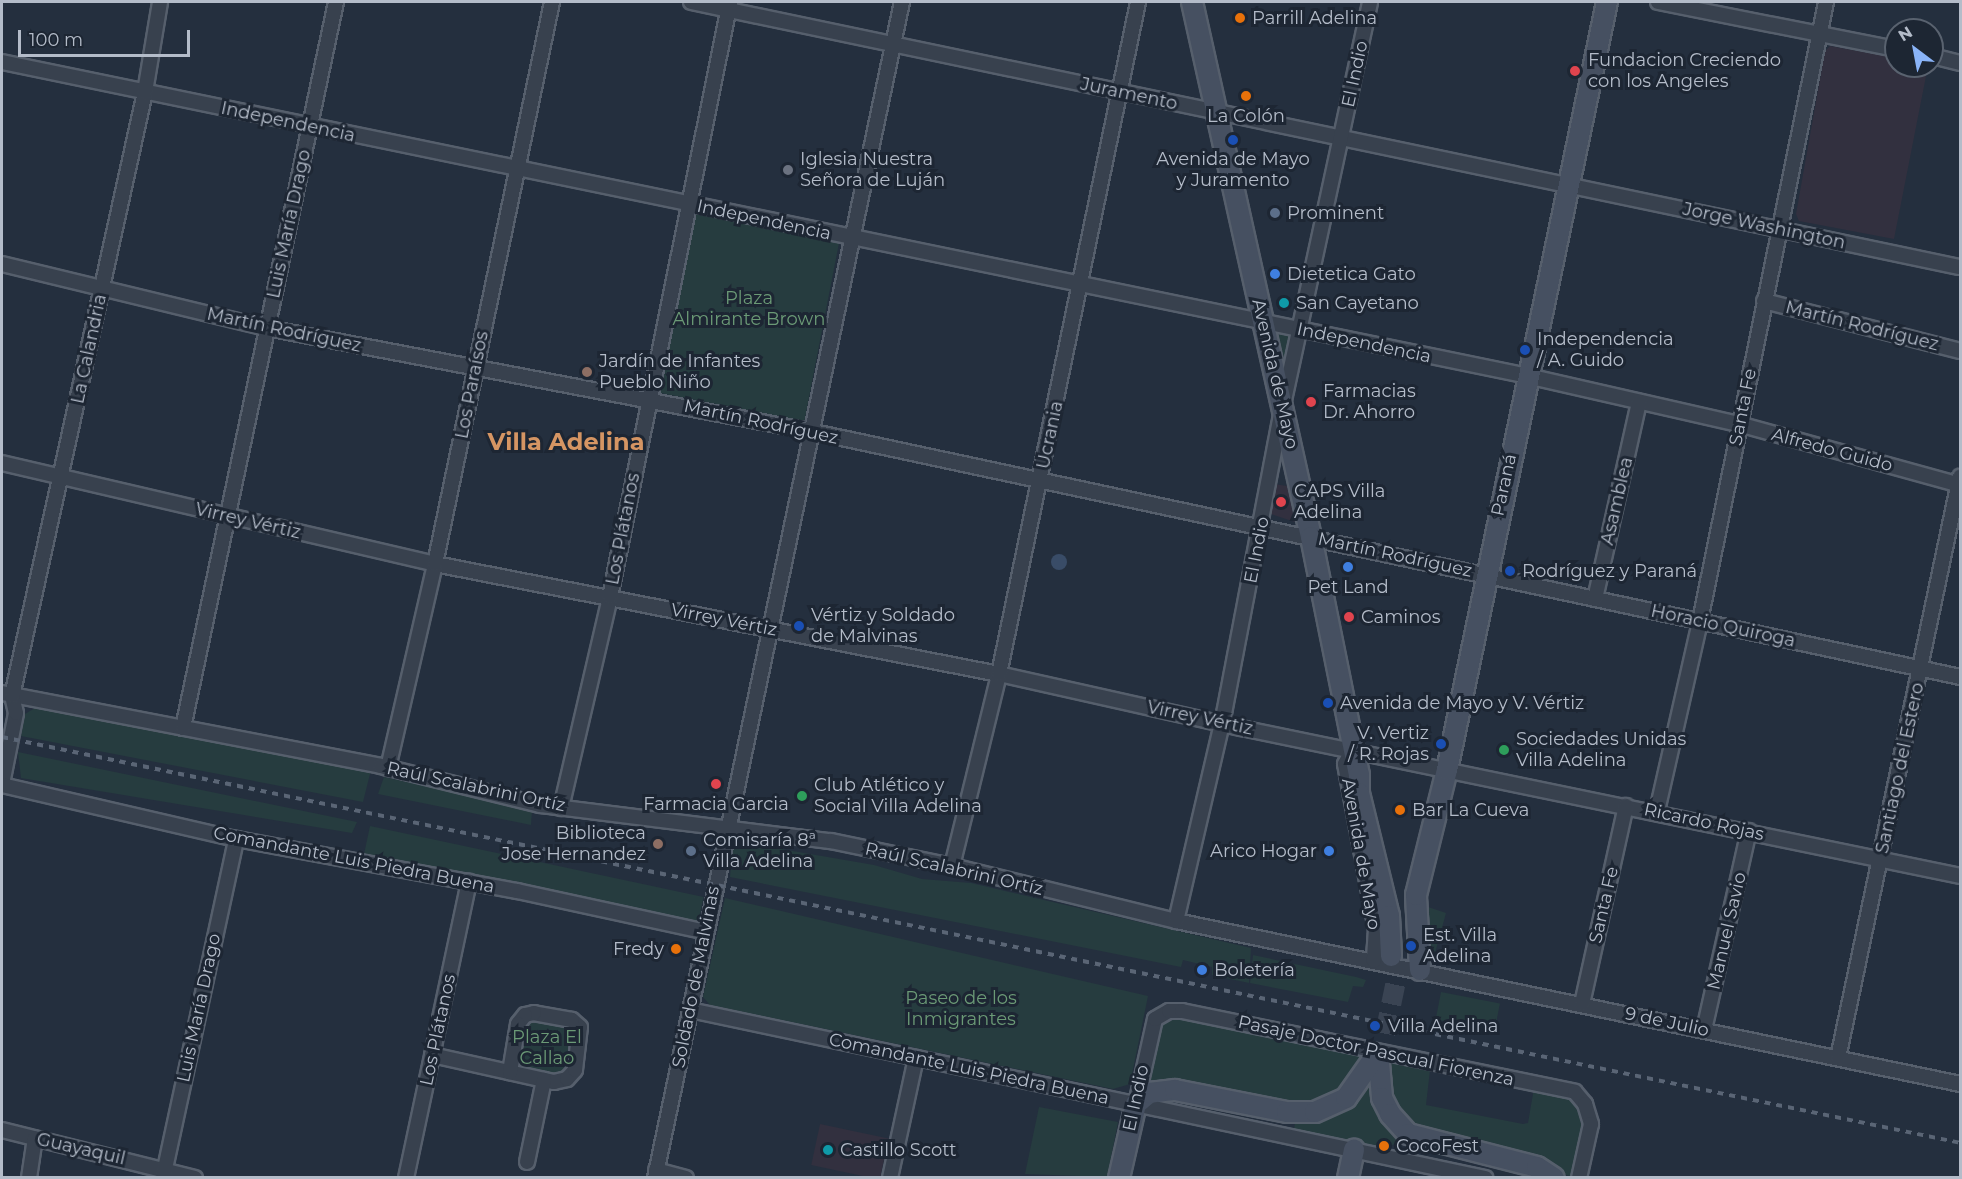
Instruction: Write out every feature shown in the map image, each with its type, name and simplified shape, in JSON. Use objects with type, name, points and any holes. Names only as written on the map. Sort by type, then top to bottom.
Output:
[{"type":"main road","name":"Avenida de Mayo","points":[[1192,2],[1311,537],[1359,775],[1359,793],[1389,916],[1389,958]]},
{"type":"main road","name":"Paraná","points":[[1420,970],[1416,895],[1447,770],[1567,184],[1607,2]]},
{"type":"main road","points":[[1136,1104],[1149,1093],[1175,1090],[1287,1112],[1315,1112],[1346,1098],[1376,1062],[1382,1098],[1390,1114],[1408,1134],[1537,1167],[1554,1178]]},
{"type":"main road","name":"El Indio","points":[[1119,1178],[1136,1104]]},
{"type":"main road","points":[[1348,1178],[1354,1150]]},
{"type":"street","name":"La Calandria","points":[[2,784],[16,713],[7,694],[62,476],[145,92],[160,2]]},
{"type":"street","name":"Luis María Drago","points":[[183,728],[336,2]]},
{"type":"street","name":"Los Paraísos","points":[[388,768],[435,564],[514,170],[552,2]]},
{"type":"street","name":"Juramento","points":[[692,2],[729,5],[894,44],[1217,113],[1567,184]]},
{"type":"street","name":"Soldado de Malvinas","points":[[656,1174],[771,629],[809,431],[902,2]]},
{"type":"street","name":"Ucrania","points":[[952,866],[999,674],[1082,285],[1118,91],[1138,2]]},
{"type":"street","name":"El Indio","points":[[1176,921],[1221,724],[1262,528],[1283,405],[1370,2]]},
{"type":"street","points":[[1658,2],[1884,46]]},
{"type":"street","name":"Santa Fe","points":[[1657,811],[1700,621],[1826,2]]},
{"type":"street","name":"Los Plátanos","points":[[561,807],[609,597],[686,205],[729,5]]},
{"type":"street","points":[[1944,59],[1960,63]]},
{"type":"street","name":"Independencia","points":[[2,62],[514,170],[1527,376]]},
{"type":"street","name":"Jorge Washington","points":[[1567,184],[1960,267]]},
{"type":"street","name":"Martín Rodríguez","points":[[2,264],[267,328],[809,431],[1040,483],[1311,537],[1486,575]]},
{"type":"street","name":"Martín Rodríguez","points":[[1764,301],[1960,351]]},
{"type":"street","name":"Alfredo Guido","points":[[1527,376],[1739,424],[1960,482]]},
{"type":"street","name":"Asamblea","points":[[1595,599],[1639,402]]},
{"type":"street","name":"Virrey Vértiz","points":[[2,463],[435,564],[999,674],[1221,724],[1353,748],[1447,770]]},
{"type":"street","name":"Santiago del Estero","points":[[1838,1058],[1960,482]]},
{"type":"street","name":"Horacio Quiroga","points":[[1486,575],[1960,677]]},
{"type":"street","name":"Raúl Scalabrini Ortíz","points":[[7,694],[388,768],[561,807],[831,841],[952,866],[1176,921],[1389,958]]},
{"type":"street","name":"Avenida de Mayo","points":[[1353,748],[1345,764],[1376,929],[1389,958]]},
{"type":"street","name":"Ricardo Rojas","points":[[1447,770],[1657,811],[1960,876]]},
{"type":"street","name":"Comandante Luis Piedra Buena","points":[[2,784],[236,839],[468,882],[706,932]]},
{"type":"street","name":"Santa Fe","points":[[1581,1004],[1626,806]]},
{"type":"street","name":"Manuel Savio","points":[[1704,1030],[1749,831]]},
{"type":"street","name":"Luis María Drago","points":[[164,1173],[236,839]]},
{"type":"street","name":"Los Plátanos","points":[[406,1178],[468,882]]},
{"type":"street","name":"9 de Julio","points":[[1389,958],[1420,970],[1960,1084]]},
{"type":"street","name":"Comandante Luis Piedra Buena","points":[[690,1010],[1485,1178]]},
{"type":"street","name":"Pasaje Doctor Pascual Fiorenza","points":[[1155,1019],[1169,1011],[1182,1011],[1575,1092],[1588,1112],[1591,1124],[1579,1178]]},
{"type":"street","points":[[432,1055],[544,1080],[567,1079],[574,1070],[582,1036],[572,1020],[534,1013],[525,1016],[518,1024],[510,1072]]},
{"type":"street","name":"El Indio","points":[[1136,1104],[1155,1019]]},
{"type":"street","points":[[890,1178],[915,1058]]},
{"type":"street","points":[[527,1162],[544,1080]]},
{"type":"street","name":"Guayaquil","points":[[2,1130],[164,1173],[195,1178]]},
{"type":"street","points":[[29,1178],[35,1138]]},
{"type":"street","points":[[656,1174],[686,1178]]},
{"type":"shaded area","points":[[1830,46],[1884,56],[1884,78],[1926,78],[1894,239],[1799,221],[1796,214],[1825,51]]},
{"type":"shaded area","name":"CAPS Villa Adelina","points":[[1274,484],[1287,486],[1295,522],[1271,514]]},
{"type":"shaded area","points":[[820,1124],[888,1139],[880,1178],[811,1165]]},
{"type":"green space","name":"Plaza Almirante Brown","points":[[694,208],[840,236],[804,421],[658,393]]},
{"type":"green space","points":[[1273,333],[1292,336],[1287,365],[1280,364]]},
{"type":"green space","points":[[35,708],[371,770],[363,802],[21,736],[25,714]]},
{"type":"green space","points":[[18,752],[357,822],[352,833],[21,778]]},
{"type":"green space","points":[[384,777],[532,810],[531,825],[378,794]]},
{"type":"green space","points":[[370,826],[704,897],[698,924],[364,853]]},
{"type":"green space","points":[[741,842],[874,865],[922,879],[971,883],[1251,948],[1249,983],[1212,975],[1212,967],[1183,960],[1181,967],[730,877],[732,850]]},
{"type":"green space","name":"Paseo de los Inmigrantes","points":[[725,898],[1148,996],[1130,1084],[1113,1089],[710,1005],[703,997]]},
{"type":"green space","points":[[1425,906],[1446,913],[1434,957],[1428,954]]},
{"type":"green space","points":[[1253,955],[1366,980],[1363,987],[1353,986],[1348,1002],[1250,983]]},
{"type":"green space","points":[[1441,992],[1500,1003],[1495,1031],[1436,1019]]},
{"type":"green space","points":[[1183,1017],[1362,1056],[1353,1080],[1342,1092],[1306,1107],[1144,1090],[1155,1032],[1162,1023]]},
{"type":"green space","name":"Plaza El Callao","points":[[537,1018],[566,1024],[573,1031],[568,1068],[558,1074],[547,1076],[516,1067],[523,1027]]},
{"type":"green space","points":[[1385,1062],[1430,1070],[1426,1105],[1523,1124],[1528,1123],[1534,1088],[1574,1099],[1582,1111],[1583,1128],[1573,1177],[1412,1128],[1392,1105]]},
{"type":"green space","points":[[1373,1064],[1404,1139],[1383,1150],[1294,1130],[1295,1122],[1323,1118]]},
{"type":"green space","points":[[1039,1107],[1118,1122],[1107,1177],[1025,1174]]},
{"type":"water","points":[[1059,554],[1067,562],[1059,570],[1051,562]]},
{"type":"tunnel","points":[[1379,1063],[1401,957]]},
{"type":"railway","points":[[2,737],[1960,1143]]},
{"type":"place","name":"Parrill Adelina","points":[[1240,18]]},
{"type":"place","name":"Fundacion Creciendo con los Angeles","points":[[1575,71]]},
{"type":"place","name":"La Colón","points":[[1246,96]]},
{"type":"place","name":"Avenida de Mayo y Juramento","points":[[1233,140]]},
{"type":"place","name":"Iglesia Nuestra Señora de Luján","points":[[788,170]]},
{"type":"place","name":"Prominent","points":[[1275,213]]},
{"type":"place","name":"Dietetica Gato","points":[[1275,274]]},
{"type":"place","name":"San Cayetano","points":[[1284,303]]},
{"type":"place","name":"Independencia / A. Guido","points":[[1525,350]]},
{"type":"place","name":"Jardín de Infantes Pueblo Niño","points":[[587,372]]},
{"type":"place","name":"Farmacias Dr. Ahorro","points":[[1311,402]]},
{"type":"place","name":"CAPS Villa Adelina","points":[[1281,502]]},
{"type":"place","name":"Pet Land","points":[[1348,567]]},
{"type":"place","name":"Rodríguez y Paraná","points":[[1510,571]]},
{"type":"place","name":"Caminos","points":[[1349,617]]},
{"type":"place","name":"Vértiz y Soldado de Malvinas","points":[[799,626]]},
{"type":"place","name":"Avenida de Mayo y V. Vértiz","points":[[1328,703]]},
{"type":"place","name":"V. Vertiz / R. Rojas","points":[[1441,744]]},
{"type":"place","name":"Sociedades Unidas Villa Adelina","points":[[1504,750]]},
{"type":"place","name":"Farmacia Garcia","points":[[716,784]]},
{"type":"place","name":"Club Atlético y Social Villa Adelina","points":[[802,796]]},
{"type":"place","name":"Bar La Cueva","points":[[1400,810]]},
{"type":"place","name":"Biblioteca Jose Hernandez","points":[[658,844]]},
{"type":"place","name":"Comisaría 8ª Villa Adelina","points":[[691,851]]},
{"type":"place","name":"Arico Hogar","points":[[1329,851]]},
{"type":"place","name":"Est. Villa Adelina","points":[[1411,946]]},
{"type":"place","name":"Fredy","points":[[676,949]]},
{"type":"place","name":"Boletería","points":[[1202,970]]},
{"type":"place","name":"Villa Adelina","points":[[1375,1026]]},
{"type":"place","name":"CocoFest","points":[[1384,1146]]},
{"type":"place","name":"Castillo Scott","points":[[828,1150]]},
{"type":"district","name":"Villa Adelina","points":[[566,442]]}]
